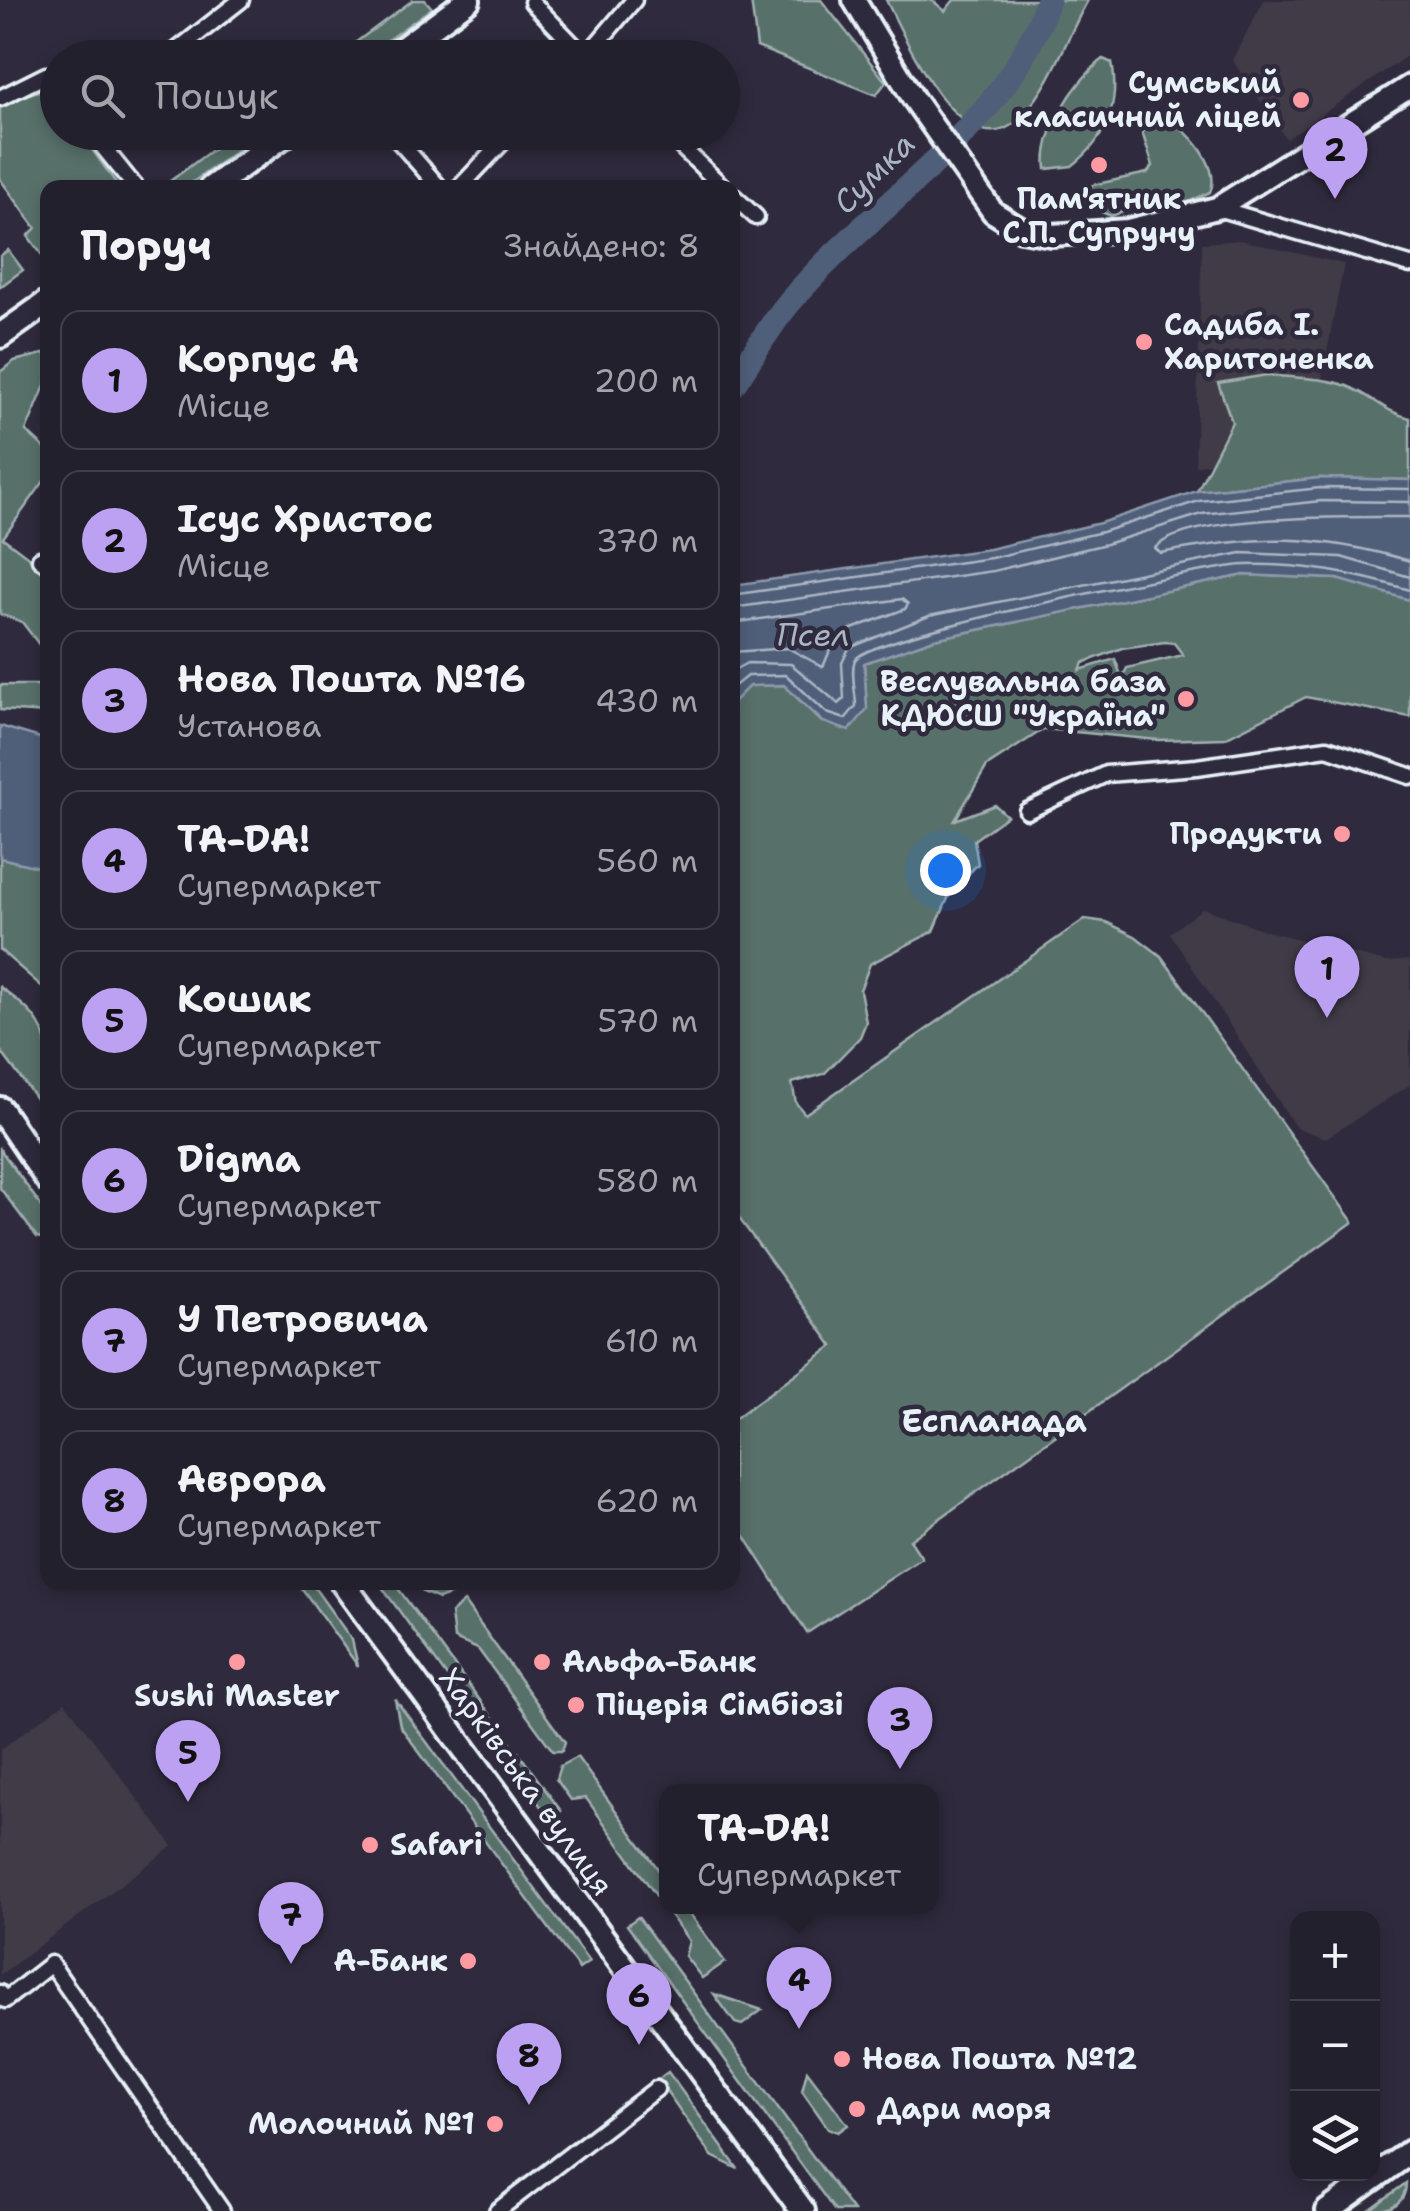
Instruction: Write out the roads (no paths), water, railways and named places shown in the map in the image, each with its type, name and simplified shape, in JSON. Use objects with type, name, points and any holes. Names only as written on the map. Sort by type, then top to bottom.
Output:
[{"type":"main road","points":[[409,40],[442,8],[468,0]]},
{"type":"main road","points":[[854,0],[913,98],[993,212],[1022,230],[1051,235],[1128,230],[1217,208],[1410,86]]},
{"type":"main road","points":[[222,180],[264,150]]},
{"type":"main road","points":[[0,336],[40,308]]},
{"type":"main road","points":[[0,1109],[40,1168]]},
{"type":"main road","name":"Харківська вулиця","points":[[348,1590],[803,2211]]},
{"type":"main road","points":[[1328,2211],[1410,2152]]},
{"type":"street","points":[[190,40],[241,0]]},
{"type":"street","points":[[600,40],[634,0]]},
{"type":"street","points":[[532,2],[569,40]]},
{"type":"street","points":[[0,98],[40,78]]},
{"type":"street","points":[[106,150],[130,180]]},
{"type":"street","points":[[407,150],[433,180]]},
{"type":"street","points":[[467,180],[495,150]]},
{"type":"street","points":[[685,150],[716,180]]},
{"type":"street","points":[[740,202],[756,217]]},
{"type":"street","points":[[1217,208],[1410,265]]},
{"type":"street","points":[[1027,811],[1106,774],[1197,767],[1326,748],[1410,776]]},
{"type":"street","points":[[0,1993],[5,2000],[51,1964],[222,2211]]},
{"type":"street","points":[[497,2211],[656,2089]]},
{"type":"water","name":"Псел","points":[[1320,478],[1410,480],[1410,600],[1338,579],[1244,575],[934,639],[864,663],[867,709],[849,731],[823,722],[784,685],[749,686],[740,695],[740,584],[989,549],[1100,523],[1197,491]]},
{"type":"water","points":[[0,726],[40,738],[40,867],[0,858]]},
{"type":"waterway","name":"Сумка","points":[[740,374],[788,304],[822,267],[969,127],[1028,46],[1048,0]]},
{"type":"place","name":"Сумський класичний ліцей","points":[[1301,100]]},
{"type":"place","name":"Пам'ятник С.П. Супруну","points":[[1099,165]]},
{"type":"place","name":"Ісус Христос","points":[[1335,199]]},
{"type":"place","name":"Садиба І. Харитоненка","points":[[1144,342]]},
{"type":"place","name":"Веслувальна база КДЮСШ \"Україна\"","points":[[1186,699]]},
{"type":"place","name":"Продукти","points":[[1342,834]]},
{"type":"place","name":"Корпус А","points":[[1327,1018]]},
{"type":"place","name":"Sushi Master","points":[[237,1662]]},
{"type":"place","name":"Альфа-Банк","points":[[542,1662]]},
{"type":"place","name":"Піцерія Сімбіозі","points":[[576,1705]]},
{"type":"place","name":"Нова Пошта №16","points":[[900,1769]]},
{"type":"place","name":"Кошик","points":[[188,1802]]},
{"type":"place","name":"Safari","points":[[370,1845]]},
{"type":"place","name":"А-Банк","points":[[468,1961]]},
{"type":"place","name":"У Петровича","points":[[291,1964]]},
{"type":"place","name":"TA-DA!","points":[[799,2029]]},
{"type":"place","name":"Digma","points":[[639,2045]]},
{"type":"place","name":"Нова Пошта №12","points":[[842,2059]]},
{"type":"place","name":"Аврора","points":[[529,2105]]},
{"type":"place","name":"Дари моря","points":[[857,2109]]},
{"type":"place","name":"Молочний №1","points":[[495,2124]]},
{"type":"district","name":"Еспланада","points":[[994,1421]]}]
